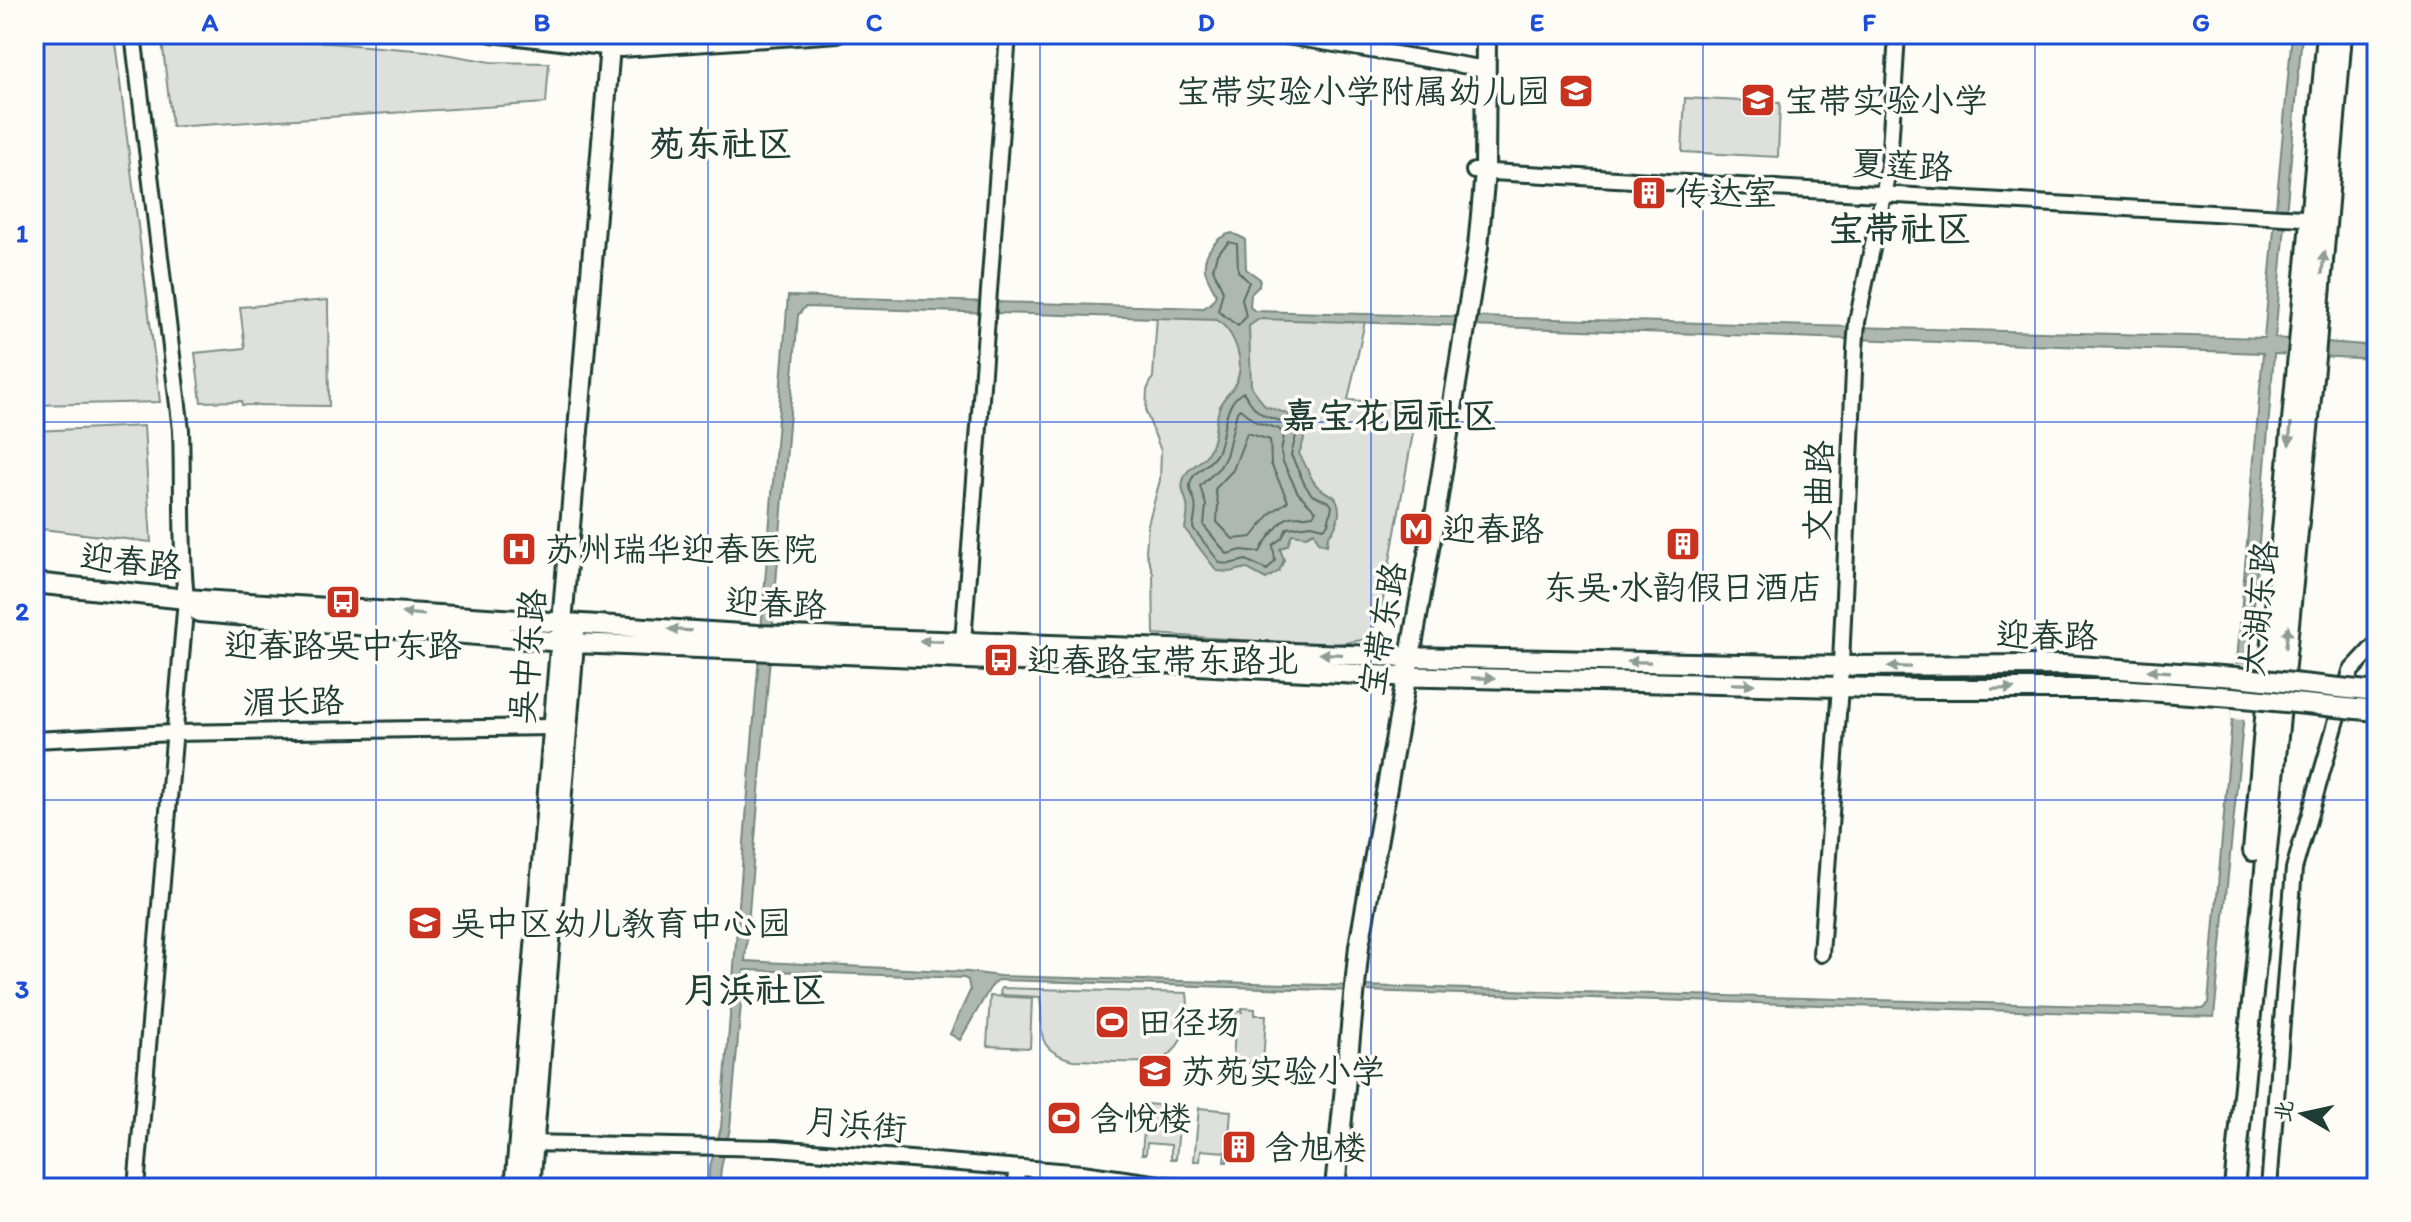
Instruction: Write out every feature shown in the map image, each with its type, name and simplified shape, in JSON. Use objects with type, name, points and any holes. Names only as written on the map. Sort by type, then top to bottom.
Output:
[{"type":"main road","name":"宝带东路","points":[[1324,1188],[1348,989],[1466,290],[1480,172],[1480,68],[1475,34]]},
{"type":"main road","name":"宝带东路","points":[[1480,68],[1486,34]]},
{"type":"main road","name":"太湖东路","points":[[2319,219],[2327,34]]},
{"type":"main road","name":"太湖东路","points":[[2234,1188],[2319,219],[2342,34]]},
{"type":"main road","name":"吴中东路","points":[[515,1188],[526,1143],[616,41]]},
{"type":"main road","name":"太湖东路","points":[[2222,1188],[2307,348]]},
{"type":"main road","name":"迎春路","points":[[34,583],[186,605]]},
{"type":"main road","name":"迎春路","points":[[34,595],[568,633],[1066,663],[1162,663],[1399,676],[1921,689],[2090,688],[2166,691],[2377,711]]},
{"type":"main road","name":"吴中东路","points":[[530,1188],[526,1143],[553,727],[568,633]]},
{"type":"main road","name":"迎春路","points":[[763,643],[963,642],[1841,666],[2064,665],[2236,677],[2377,692]]},
{"type":"main road","name":"宝带东路","points":[[1335,1188],[1348,989]]},
{"type":"street","points":[[133,34],[181,430],[181,545],[186,605],[136,1188]]},
{"type":"street","points":[[492,34],[616,41],[838,34]]},
{"type":"street","points":[[963,642],[1008,34]]},
{"type":"street","points":[[1274,34],[1480,68]]},
{"type":"street","name":"文曲路","points":[[1821,954],[1840,686],[1855,343],[1889,166],[1897,34]]},
{"type":"street","name":"夏莲路","points":[[1480,172],[2319,219]]},
{"type":"street","points":[[2269,1188],[2294,869],[2351,671],[2377,643]]},
{"type":"street","name":"湄长路","points":[[34,740],[173,733],[553,727]]},
{"type":"street","name":"月浜街","points":[[526,1143],[776,1148],[1082,1173],[1188,1188]]},
{"type":"street","points":[[1016,1188],[1017,1168]]},
{"type":"shaded area","points":[[34,34],[114,34],[160,402],[34,405]]},
{"type":"shaded area","points":[[163,34],[221,34],[427,51],[491,62],[549,63],[546,103],[172,127]]},
{"type":"shaded area","points":[[1685,98],[1780,103],[1778,157],[1682,152]]},
{"type":"shaded area","points":[[328,300],[329,406],[201,402],[195,353],[245,348],[240,307]]},
{"type":"shaded area","points":[[1157,315],[1365,321],[1348,400],[1418,405],[1382,605],[1374,627],[1362,640],[1326,646],[1154,634],[1153,573],[1146,552],[1148,524],[1160,480],[1161,451],[1146,412],[1147,390],[1153,377]]},
{"type":"shaded area","points":[[144,426],[151,542],[34,528],[34,431]]},
{"type":"shaded area","name":"田径场","points":[[1001,988],[1187,993],[1186,1024],[1178,1044],[1165,1058],[1145,1062],[1073,1060],[1059,1055],[1045,1043],[1040,997],[1000,995]]},
{"type":"shaded area","points":[[990,996],[1032,998],[1030,1048],[987,1046]]},
{"type":"shaded area","points":[[1242,1008],[1255,1009],[1255,1015],[1266,1015],[1263,1064],[1233,1062],[1236,1011],[1242,1012]]},
{"type":"shaded area","points":[[1146,1104],[1181,1107],[1176,1159],[1171,1159],[1171,1145],[1147,1143],[1146,1154],[1142,1154]]},
{"type":"shaded area","points":[[1199,1108],[1231,1111],[1227,1162],[1224,1162],[1225,1152],[1201,1150],[1200,1161],[1194,1161]]},
{"type":"water","points":[[2292,34],[2302,34],[2275,338],[2377,346],[2377,359],[2274,354],[2251,643],[2214,1017],[998,980],[990,988],[960,1040],[950,1034],[970,991],[968,980],[964,978],[744,970],[730,1128],[719,1188],[708,1188],[709,1170],[721,1128],[788,296],[1204,308],[1216,295],[1206,272],[1206,257],[1216,241],[1232,233],[1245,239],[1246,269],[1260,279],[1259,286],[1251,294],[1250,307],[1255,311],[2264,338]],"holes":[[[805,307],[1217,320],[1234,341],[1240,369],[1234,386],[1221,403],[1210,449],[1185,476],[1182,488],[1188,511],[1185,529],[1217,571],[1231,572],[1246,568],[1266,579],[1279,571],[1284,560],[1280,549],[1288,545],[1292,534],[1306,536],[1314,532],[1319,543],[1327,545],[1339,511],[1334,496],[1315,484],[1299,454],[1304,437],[1300,423],[1265,406],[1251,386],[1249,326],[1259,319],[2263,353],[2208,1004],[2202,1009],[1000,976],[745,961],[798,315]]]},
{"type":"pier","points":[[2236,664],[2253,665],[2247,720],[2231,719]]},
{"type":"place","name":"宝带实验小学附属幼儿园","points":[[1576,91]]},
{"type":"place","name":"宝带实验小学","points":[[1758,100]]},
{"type":"place","name":"传达室","points":[[1649,193]]},
{"type":"place","name":"迎春路","points":[[1416,529]]},
{"type":"place","name":"东吴·水韵假日酒店","points":[[1683,544]]},
{"type":"place","name":"苏州瑞华迎春医院","points":[[519,549]]},
{"type":"place","name":"迎春路吴中东路","points":[[343,602]]},
{"type":"place","name":"迎春路宝带东路北","points":[[1001,660]]},
{"type":"place","name":"吴中区幼儿教育中心园","points":[[425,923]]},
{"type":"place","name":"田径场","points":[[1112,1022]]},
{"type":"place","name":"苏苑实验小学","points":[[1155,1071]]},
{"type":"place","name":"含悦楼","points":[[1064,1118]]},
{"type":"place","name":"含旭楼","points":[[1239,1147]]},
{"type":"district","name":"苑东社区","points":[[721,143]]},
{"type":"district","name":"宝带社区","points":[[1900,228]]},
{"type":"district","name":"嘉宝花园社区","points":[[1390,415]]},
{"type":"district","name":"月浜社区","points":[[755,989]]}]
